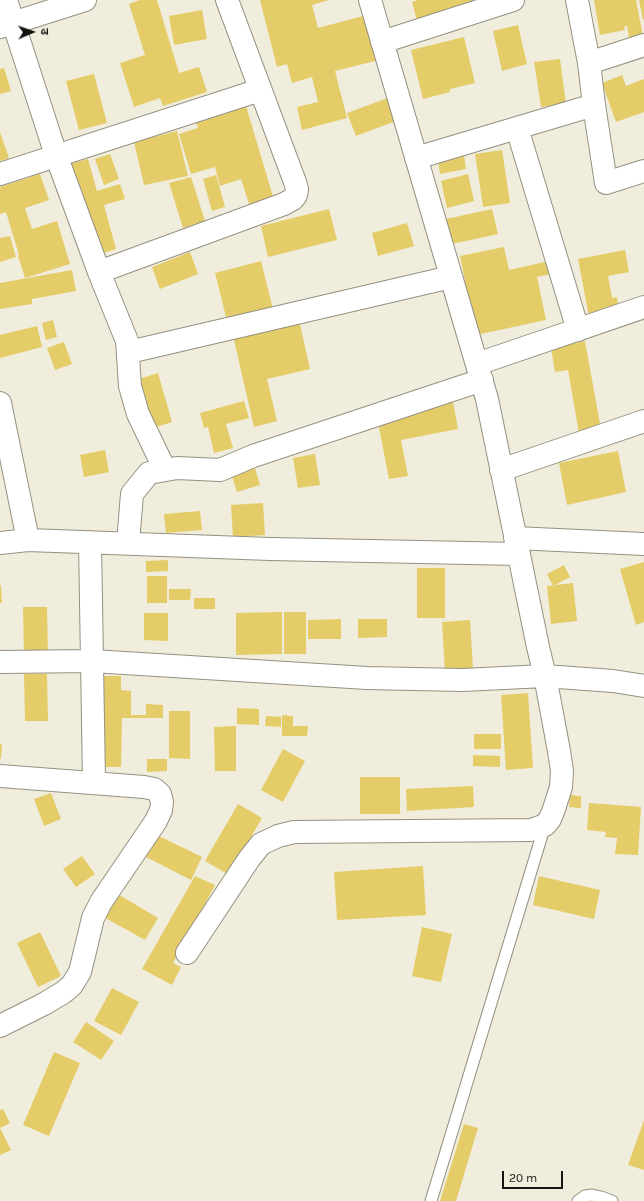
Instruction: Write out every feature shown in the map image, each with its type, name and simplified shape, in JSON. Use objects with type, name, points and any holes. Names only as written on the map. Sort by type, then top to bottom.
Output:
[{"type":"street","points":[[6,0],[7,25],[99,272],[127,341],[129,352],[130,386],[138,414],[165,470]]},
{"type":"street","points":[[7,25],[85,0]]},
{"type":"street","points":[[99,272],[284,204],[293,199],[296,195],[297,190],[295,182],[228,0]]},
{"type":"street","points":[[187,953],[257,849],[261,844],[278,836],[294,832],[520,831],[538,828],[545,825],[550,819],[561,787],[562,771],[545,676],[487,399],[370,0]]},
{"type":"street","points":[[382,42],[513,0]]},
{"type":"street","points":[[577,0],[590,63],[594,105],[606,183],[644,171]]},
{"type":"street","points":[[590,63],[644,45]]},
{"type":"street","points":[[0,174],[260,90]]},
{"type":"street","points":[[416,158],[594,105]]},
{"type":"street","points":[[517,128],[578,330]]},
{"type":"street","points":[[129,352],[451,276]]},
{"type":"street","points":[[128,544],[132,494],[149,473],[177,468],[220,470],[253,456],[479,372],[578,330],[644,307]]},
{"type":"street","points":[[0,403],[28,540]]},
{"type":"street","points":[[502,470],[644,421]]},
{"type":"street","points":[[0,543],[28,540],[270,549],[644,544]]},
{"type":"street","points":[[90,542],[94,782]]},
{"type":"street","points":[[0,662],[92,661],[367,678],[462,680],[545,676],[613,681],[644,686]]},
{"type":"street","points":[[0,776],[144,786],[154,789],[160,794],[162,802],[161,810],[156,821],[98,907],[93,918],[80,972],[72,985],[64,992],[44,1004],[0,1026]]},
{"type":"lane","points":[[430,1201],[545,825]]},
{"type":"lane","points":[[578,1201],[585,1196],[592,1195],[612,1201]]},
{"type":"building","points":[[140,0],[157,0],[179,73],[199,67],[207,92],[163,106],[160,98],[134,107],[120,63],[145,55],[129,4]]},
{"type":"building","points":[[260,0],[329,0],[312,5],[318,28],[367,15],[379,60],[335,71],[347,118],[302,130],[297,107],[318,102],[312,77],[292,83],[287,64],[277,67]]},
{"type":"building","points":[[418,0],[478,0],[418,25],[412,2]]},
{"type":"building","points":[[594,0],[636,0],[644,41],[630,43],[627,26],[624,27],[625,30],[600,35]]},
{"type":"building","points":[[639,0],[644,0],[643,20]]},
{"type":"building","points":[[202,10],[207,39],[174,45],[169,16]]},
{"type":"building","points":[[518,25],[527,64],[502,71],[493,31]]},
{"type":"building","points":[[464,37],[475,83],[450,89],[450,92],[423,99],[411,50]]},
{"type":"building","points":[[560,59],[566,104],[541,107],[534,62]]},
{"type":"building","points":[[4,68],[11,91],[0,94],[0,69]]},
{"type":"building","points":[[94,74],[107,123],[79,130],[66,81]]},
{"type":"building","points":[[622,75],[626,86],[644,79],[644,112],[616,122],[602,83]]},
{"type":"building","points":[[393,96],[401,119],[356,136],[347,113]]},
{"type":"building","points":[[246,106],[274,200],[250,207],[241,179],[220,186],[215,167],[191,174],[179,134],[198,128],[196,121]]},
{"type":"building","points":[[177,131],[188,176],[144,185],[134,142]]},
{"type":"building","points":[[0,132],[9,158],[0,161]]},
{"type":"building","points":[[502,150],[510,203],[483,207],[475,154]]},
{"type":"building","points":[[110,154],[119,179],[104,185],[95,159]]},
{"type":"building","points":[[464,155],[466,169],[440,174],[438,159]]},
{"type":"building","points":[[88,159],[97,191],[120,184],[125,199],[104,205],[116,249],[94,256],[68,164]]},
{"type":"building","points":[[40,174],[49,200],[25,208],[32,229],[57,221],[70,264],[25,278],[6,212],[0,214],[0,187]]},
{"type":"building","points":[[468,174],[474,201],[447,208],[441,181]]},
{"type":"building","points":[[216,175],[225,207],[212,211],[203,179]]},
{"type":"building","points":[[191,177],[205,221],[183,228],[169,183]]},
{"type":"building","points":[[329,209],[337,240],[268,257],[261,226]]},
{"type":"building","points":[[492,209],[498,234],[452,244],[446,219]]},
{"type":"building","points":[[407,223],[414,246],[378,256],[372,233]]},
{"type":"building","points":[[10,236],[16,257],[0,262],[0,238]]},
{"type":"building","points":[[504,247],[509,270],[549,261],[551,274],[537,277],[546,320],[476,335],[460,256]]},
{"type":"building","points":[[625,250],[629,272],[608,276],[612,298],[617,297],[619,311],[589,317],[578,259]]},
{"type":"building","points":[[190,252],[198,274],[160,289],[152,267]]},
{"type":"building","points":[[261,261],[273,309],[227,321],[215,273]]},
{"type":"building","points":[[72,270],[76,291],[32,299],[32,304],[0,309],[0,283]]},
{"type":"building","points":[[53,320],[57,337],[46,340],[42,323]]},
{"type":"building","points":[[299,320],[310,369],[267,379],[277,421],[254,427],[233,336]]},
{"type":"building","points":[[37,326],[42,347],[0,358],[0,335]]},
{"type":"building","points":[[585,341],[602,435],[580,439],[568,370],[555,372],[551,348]]},
{"type":"building","points":[[64,342],[72,364],[55,370],[47,348]]},
{"type":"building","points":[[158,373],[172,422],[147,430],[133,381]]},
{"type":"building","points":[[244,401],[249,418],[226,424],[233,448],[214,453],[208,427],[204,428],[200,413]]},
{"type":"building","points":[[453,402],[458,429],[401,440],[408,476],[389,479],[377,417]]},
{"type":"building","points":[[105,450],[109,472],[84,477],[80,455]]},
{"type":"building","points":[[618,451],[626,492],[567,505],[559,463]]},
{"type":"building","points":[[315,454],[320,485],[298,488],[293,458]]},
{"type":"building","points":[[254,465],[260,485],[237,492],[231,473]]},
{"type":"building","points":[[263,503],[265,535],[233,537],[231,505]]},
{"type":"building","points":[[200,511],[202,530],[166,533],[164,514]]},
{"type":"building","points":[[168,560],[168,571],[146,572],[146,561]]},
{"type":"building","points":[[644,562],[644,622],[636,625],[620,569]]},
{"type":"building","points":[[564,565],[570,577],[553,586],[547,574]]},
{"type":"building","points":[[417,568],[445,568],[445,618],[417,618]]},
{"type":"building","points":[[147,576],[167,576],[167,603],[147,603]]},
{"type":"building","points":[[573,583],[577,621],[551,624],[547,586]]},
{"type":"building","points":[[1,585],[2,603],[0,603]]},
{"type":"building","points":[[169,589],[191,589],[190,600],[169,600]]},
{"type":"building","points":[[194,598],[215,598],[215,609],[194,609]]},
{"type":"building","points":[[23,607],[47,607],[48,655],[24,655]]},
{"type":"building","points":[[282,612],[282,654],[236,655],[236,613]]},
{"type":"building","points":[[284,612],[306,612],[306,654],[284,654]]},
{"type":"building","points":[[144,613],[168,613],[168,641],[144,640]]},
{"type":"building","points":[[341,619],[341,639],[308,639],[308,620]]},
{"type":"building","points":[[358,619],[387,619],[387,637],[358,638]]},
{"type":"building","points":[[470,620],[473,670],[445,672],[442,622]]},
{"type":"building","points":[[24,674],[47,674],[48,721],[25,721]]},
{"type":"building","points":[[100,676],[121,676],[121,690],[131,691],[131,715],[146,715],[146,704],[163,705],[163,718],[122,718],[121,767],[99,767]]},
{"type":"building","points":[[528,693],[533,768],[506,770],[501,695]]},
{"type":"building","points":[[237,708],[259,709],[259,725],[237,724]]},
{"type":"building","points":[[169,711],[190,711],[190,759],[169,758]]},
{"type":"building","points":[[282,715],[293,716],[293,726],[308,726],[307,736],[282,736]]},
{"type":"building","points":[[266,716],[281,717],[281,727],[265,726]]},
{"type":"building","points":[[236,726],[236,771],[215,771],[214,727]]},
{"type":"building","points":[[474,734],[501,734],[501,749],[474,749]]},
{"type":"building","points":[[0,744],[2,744],[1,759],[0,759]]},
{"type":"building","points":[[283,749],[305,761],[283,802],[261,790]]},
{"type":"building","points":[[473,755],[500,756],[500,767],[473,766]]},
{"type":"building","points":[[147,759],[167,759],[167,771],[147,772]]},
{"type":"building","points":[[360,777],[400,777],[400,814],[360,814]]},
{"type":"building","points":[[473,786],[474,807],[407,811],[406,789]]},
{"type":"building","points":[[51,793],[61,819],[44,826],[34,799]]},
{"type":"building","points":[[570,795],[581,796],[581,808],[569,807]]},
{"type":"building","points":[[589,803],[641,807],[638,855],[615,854],[617,838],[605,837],[606,832],[587,830]]},
{"type":"building","points":[[238,804],[262,818],[229,875],[205,861]]},
{"type":"building","points":[[157,835],[202,857],[191,880],[146,857]]},
{"type":"building","points":[[82,856],[95,874],[76,887],[63,869]]},
{"type":"building","points":[[423,866],[426,915],[337,920],[334,872]]},
{"type":"building","points":[[195,876],[215,885],[173,963],[181,967],[172,985],[142,969]]},
{"type":"building","points":[[539,876],[600,890],[594,919],[533,905]]},
{"type":"building","points":[[116,893],[158,918],[145,940],[102,916]]},
{"type":"building","points":[[422,927],[452,934],[441,982],[412,976]]},
{"type":"building","points":[[40,932],[61,976],[38,987],[17,943]]},
{"type":"building","points":[[112,988],[139,1002],[121,1035],[94,1021]]},
{"type":"building","points":[[86,1022],[114,1041],[101,1060],[73,1042]]},
{"type":"building","points":[[54,1052],[80,1063],[49,1136],[23,1125]]},
{"type":"building","points":[[3,1109],[10,1123],[0,1128],[0,1110]]},
{"type":"building","points":[[644,1120],[644,1170],[628,1165]]},
{"type":"building","points":[[464,1124],[478,1128],[456,1201],[440,1201]]},
{"type":"building","points":[[0,1128],[11,1150],[0,1155]]}]
